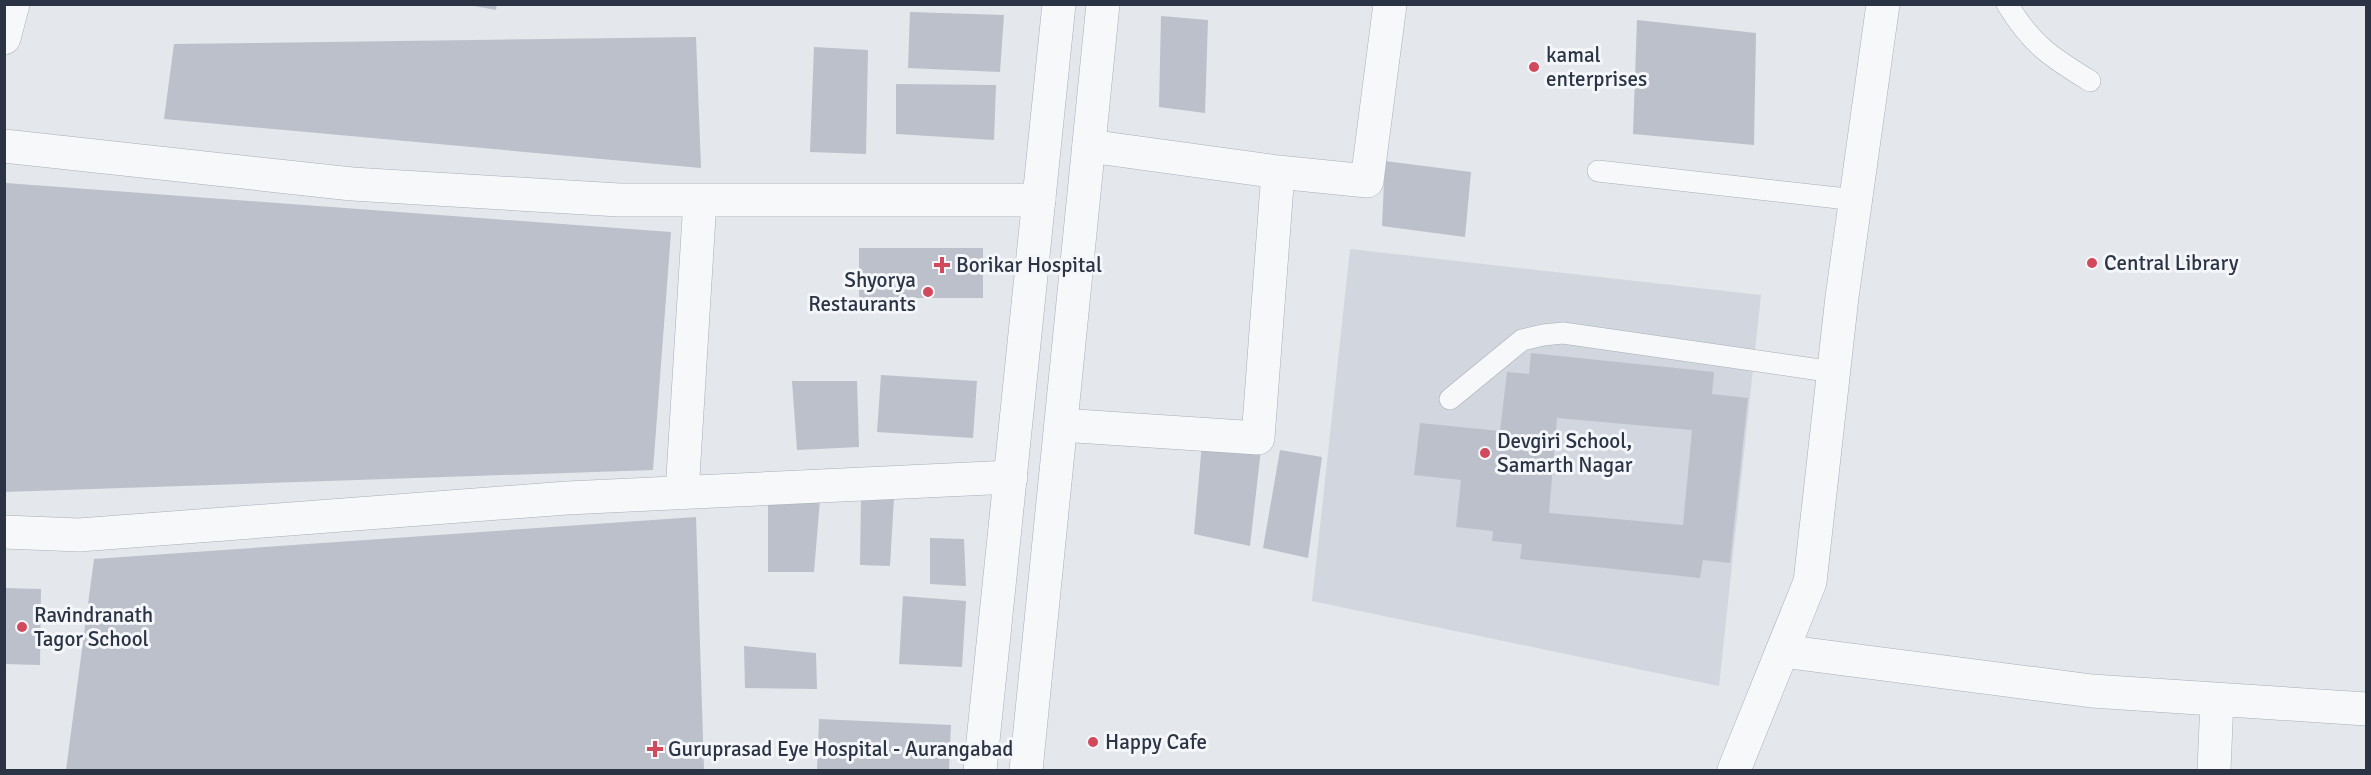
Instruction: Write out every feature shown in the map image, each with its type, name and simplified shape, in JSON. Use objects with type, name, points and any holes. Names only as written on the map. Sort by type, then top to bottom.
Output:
[{"type":"street","points":[[4,38],[13,4]]},
{"type":"street","points":[[980,771],[1059,4]]},
{"type":"street","points":[[1026,771],[1103,4]]},
{"type":"street","points":[[1089,146],[1278,172],[1368,181],[1390,4]]},
{"type":"street","points":[[1734,771],[1810,582],[1834,372],[1883,4]]},
{"type":"street","points":[[4,146],[352,184],[619,200],[1039,200]]},
{"type":"street","points":[[1060,425],[1258,438],[1278,172]]},
{"type":"street","points":[[682,493],[700,200]]},
{"type":"street","points":[[4,531],[79,535],[567,498],[1011,477]]},
{"type":"street","points":[[1782,651],[2092,691],[2367,709]]},
{"type":"street","points":[[2214,771],[2217,700]]},
{"type":"lane","points":[[2007,4],[2020,26],[2047,54],[2090,81]]},
{"type":"lane","points":[[1598,171],[1856,200]]},
{"type":"lane","points":[[1450,399],[1522,340],[1543,334],[1563,333],[1834,372]]},
{"type":"shaded area","points":[[1350,249],[1761,295],[1719,686],[1312,601]]},
{"type":"building","points":[[464,4],[497,4],[496,10]]},
{"type":"building","points":[[910,12],[1004,15],[1000,72],[908,68]]},
{"type":"building","points":[[1161,16],[1208,20],[1205,113],[1159,107]]},
{"type":"building","points":[[1637,20],[1756,33],[1754,145],[1633,134]]},
{"type":"building","points":[[696,37],[701,168],[164,119],[174,44]]},
{"type":"building","points":[[814,47],[868,50],[866,154],[810,152]]},
{"type":"building","points":[[896,84],[996,85],[994,140],[896,134]]},
{"type":"building","points":[[1385,161],[1471,172],[1465,237],[1382,226]]},
{"type":"building","points":[[6,183],[671,232],[653,470],[4,492]]},
{"type":"building","points":[[859,248],[983,248],[983,298],[859,298]]},
{"type":"building","name":"Devgiri School, Samarth Nagar","points":[[1531,353],[1714,372],[1712,394],[1748,398],[1730,563],[1703,560],[1700,578],[1520,559],[1522,544],[1492,541],[1493,531],[1456,527],[1461,480],[1414,475],[1420,423],[1500,431],[1507,372],[1529,374]],"holes":[[[1557,418],[1692,430],[1683,525],[1549,513]]]},
{"type":"building","points":[[881,375],[977,381],[973,438],[877,432]]},
{"type":"building","points":[[792,381],[857,381],[859,447],[797,450]]},
{"type":"building","points":[[1202,443],[1261,449],[1250,546],[1194,534]]},
{"type":"building","points":[[1280,450],[1322,457],[1308,558],[1263,548]]},
{"type":"building","points":[[768,497],[820,500],[814,572],[768,572]]},
{"type":"building","points":[[861,498],[894,498],[890,566],[860,565]]},
{"type":"building","points":[[696,517],[704,770],[66,770],[94,559]]},
{"type":"building","points":[[930,538],[964,539],[966,586],[930,584]]},
{"type":"building","name":"Ravindranath Tagor School","points":[[5,588],[41,589],[40,665],[5,664]]},
{"type":"building","points":[[903,596],[966,601],[962,667],[899,664]]},
{"type":"building","points":[[744,646],[816,653],[817,689],[745,688]]},
{"type":"building","points":[[819,719],[951,725],[949,770],[817,770]]},
{"type":"place","name":"kamal enterprises","points":[[1534,67]]},
{"type":"place","name":"Central Library","points":[[2092,263]]},
{"type":"place","name":"Borikar Hospital","points":[[942,265]]},
{"type":"place","name":"Shyorya Restaurants","points":[[928,292]]},
{"type":"place","name":"Devgiri School, Samarth Nagar","points":[[1485,453]]},
{"type":"place","name":"Ravindranath Tagor School","points":[[22,627]]},
{"type":"place","name":"Happy Cafe","points":[[1093,742]]},
{"type":"place","name":"Guruprasad Eye Hospital - Aurangabad","points":[[655,749]]}]
